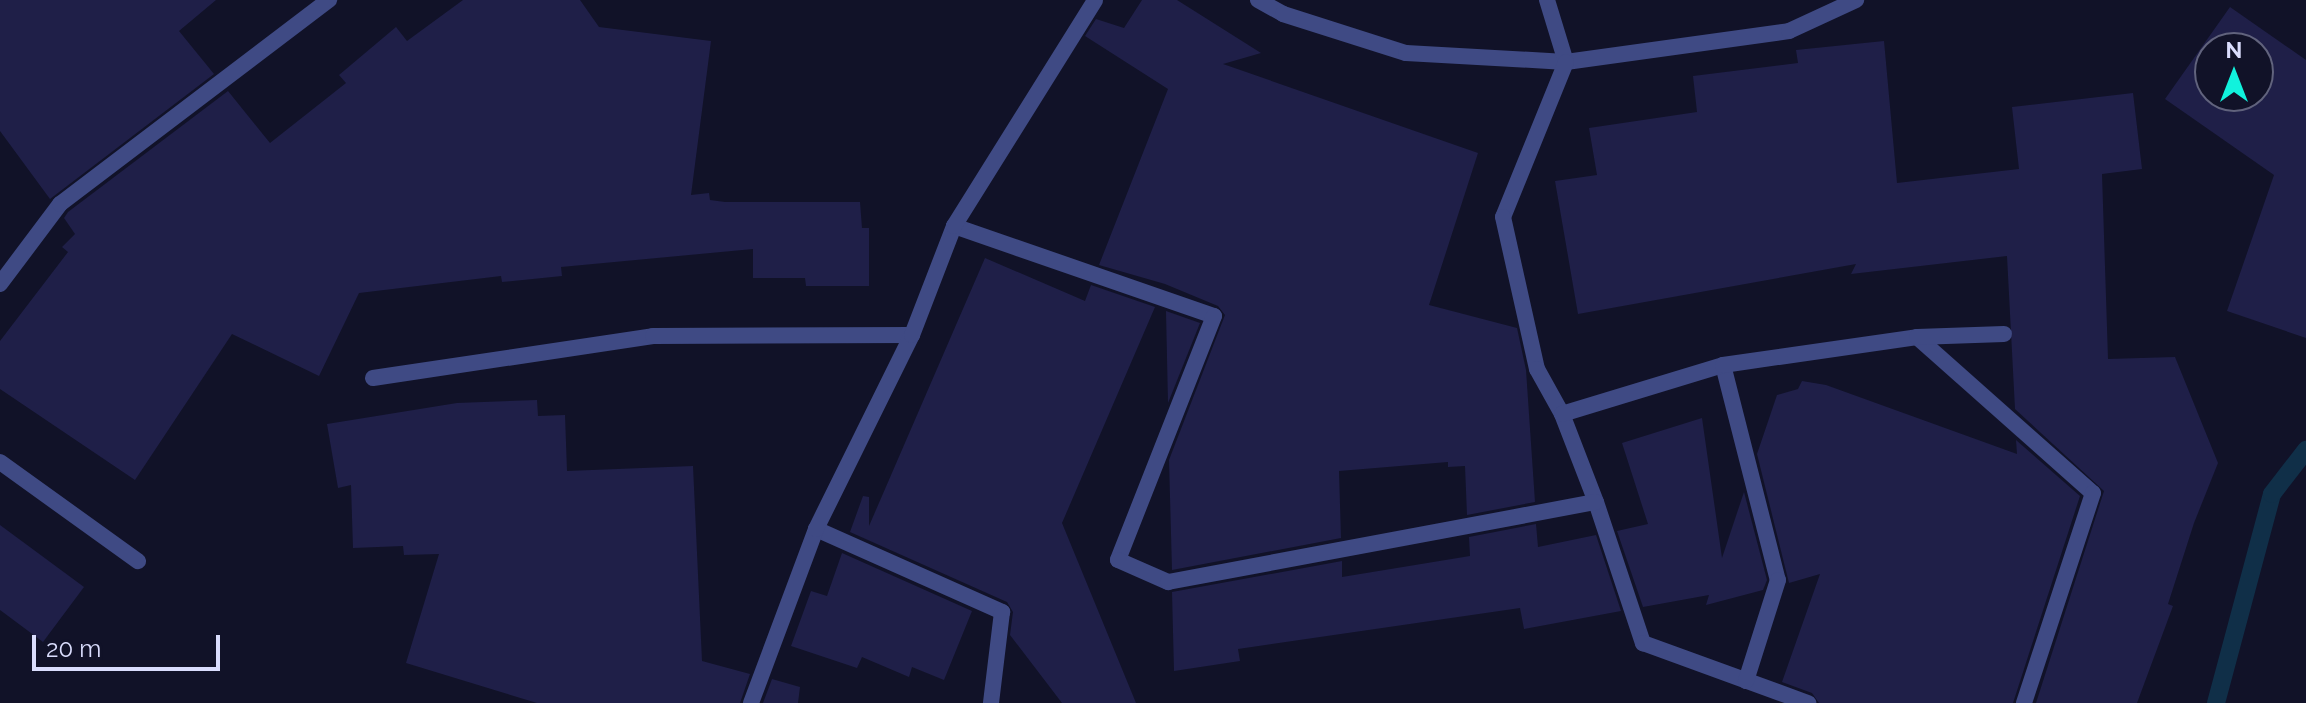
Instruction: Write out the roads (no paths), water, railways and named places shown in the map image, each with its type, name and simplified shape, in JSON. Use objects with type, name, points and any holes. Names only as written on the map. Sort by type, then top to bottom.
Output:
[{"type":"street","points":[[0,284],[60,204],[329,0]]},
{"type":"street","points":[[751,703],[816,529],[912,335],[954,226],[1095,0]]},
{"type":"street","points":[[1258,0],[1283,14],[1406,53],[1566,62],[1789,31],[1856,0]]},
{"type":"street","points":[[1547,0],[1566,62],[1503,217],[1537,369],[1562,414],[1596,502],[1643,643],[1808,703]]},
{"type":"street","points":[[954,226],[1214,316],[1118,560],[1168,582],[1596,502]]},
{"type":"street","points":[[1562,414],[1723,365],[1917,337],[2004,334]]},
{"type":"street","points":[[373,378],[653,336],[912,335]]},
{"type":"street","points":[[1917,337],[2093,493],[2024,703]]},
{"type":"street","points":[[1723,365],[1778,580],[1746,681]]},
{"type":"street","points":[[0,462],[138,561]]},
{"type":"street","points":[[816,529],[1002,612],[991,703]]},
{"type":"waterway","points":[[2216,703],[2272,494],[2306,450]]}]
